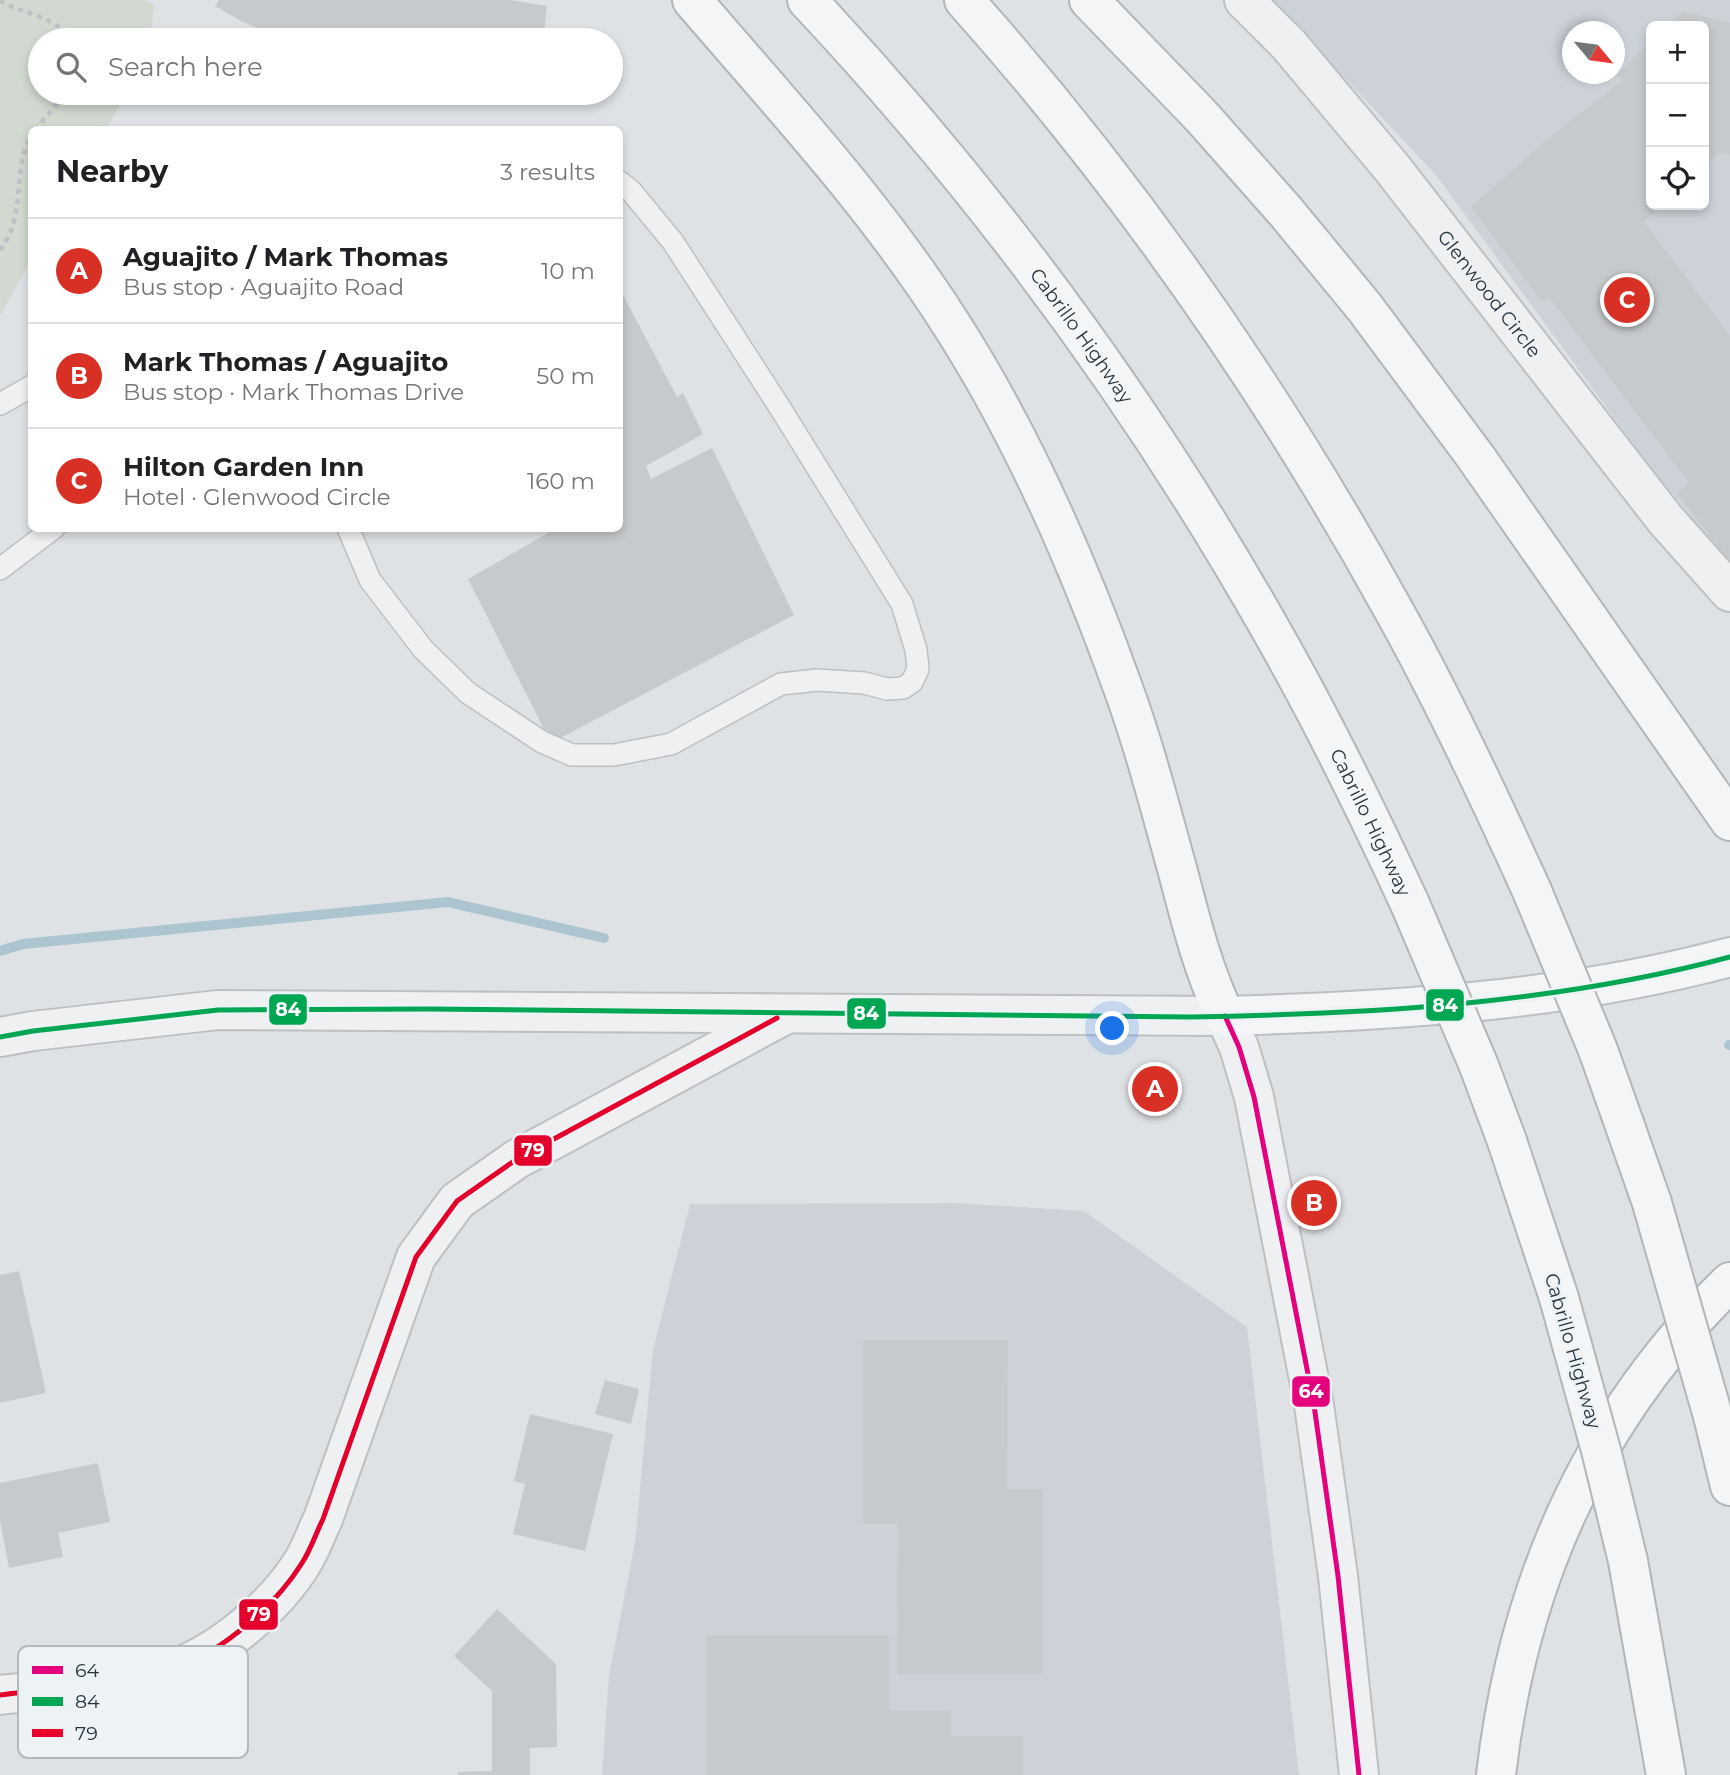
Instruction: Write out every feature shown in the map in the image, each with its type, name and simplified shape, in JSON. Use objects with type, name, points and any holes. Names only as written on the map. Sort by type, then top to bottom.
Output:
[{"type":"main road","points":[[692,0],[817,146],[887,233],[949,321],[1002,413],[1063,539],[1123,689],[1148,765],[1198,948],[1225,1016],[1407,1008],[1503,1000],[1614,983],[1730,957]]},
{"type":"main road","name":"Cabrillo Highway","points":[[807,0],[900,102],[1052,292],[1189,493],[1270,629],[1346,770],[1410,904],[1479,1066],[1534,1220],[1581,1376],[1628,1561],[1666,1775]]},
{"type":"main road","points":[[964,0],[1028,74],[1129,203],[1269,403],[1393,609],[1471,759],[1532,891],[1598,1050],[1647,1191],[1713,1416],[1730,1486]]},
{"type":"main road","points":[[1089,0],[1211,126],[1365,308],[1475,456],[1730,821]]},
{"type":"main road","points":[[1496,1775],[1506,1704],[1524,1626],[1550,1550],[1579,1486],[1598,1450],[1658,1363],[1690,1322],[1730,1282]]},
{"type":"street","name":"Glenwood Circle","points":[[1244,0],[1289,46],[1392,168],[1665,519],[1730,592]]},
{"type":"street","points":[[0,1037],[218,1010],[428,1009],[1225,1016],[1239,1047],[1251,1086],[1314,1405],[1333,1537],[1359,1775]]},
{"type":"street","points":[[216,1646],[262,1611],[286,1586],[304,1560],[323,1519],[416,1257],[457,1201],[517,1159],[786,1014]]},
{"type":"street","points":[[0,1695],[18,1693]]},
{"type":"lane","points":[[350,532],[370,580],[423,649],[468,693],[542,742],[572,755],[614,755],[671,744],[781,684],[817,680],[864,683],[887,689],[903,688],[912,682],[918,669],[916,649],[902,604],[673,242],[623,184]]},
{"type":"lane","points":[[0,404],[28,388]]},
{"type":"lane","points":[[0,569],[49,532]]},
{"type":"path","points":[[0,1],[60,28]]},
{"type":"path","points":[[38,126],[56,105]]},
{"type":"path","points":[[0,250],[15,221],[19,199],[19,170],[28,146]]},
{"type":"shaded area","points":[[0,0],[145,0],[154,5],[151,28],[28,28],[28,105],[120,105],[108,126],[28,126],[28,266],[0,316]]},
{"type":"shaded area","points":[[1271,0],[1730,0],[1730,565],[1639,452],[1436,175]]},
{"type":"shaded area","points":[[956,1203],[1084,1211],[1247,1327],[1299,1775],[602,1775],[609,1675],[635,1543],[653,1350],[690,1204]]},
{"type":"building","points":[[219,0],[510,0],[547,6],[544,28],[257,28],[215,6]]},
{"type":"building","points":[[1683,11],[1730,23],[1730,155],[1719,152],[1709,161],[1709,21],[1672,21]]},
{"type":"building","points":[[1646,46],[1646,210],[1657,210],[1644,222],[1730,335],[1730,561],[1677,493],[1689,483],[1549,297],[1542,302],[1471,207],[1551,136],[1618,84],[1625,84],[1625,66]]},
{"type":"building","points":[[623,295],[677,397],[683,393],[703,434],[646,466],[651,479],[712,448],[794,615],[551,743],[468,579],[550,532],[623,532]]},
{"type":"building","points":[[19,1271],[46,1393],[0,1403],[0,1275]]},
{"type":"building","points":[[863,1340],[1008,1340],[1007,1489],[1043,1489],[1042,1674],[897,1674],[898,1524],[863,1524]]},
{"type":"building","points":[[605,1380],[639,1389],[631,1424],[595,1414]]},
{"type":"building","points":[[530,1414],[613,1434],[585,1551],[513,1534],[525,1484],[514,1481]]},
{"type":"building","points":[[98,1463],[110,1522],[58,1533],[63,1557],[9,1568],[0,1520],[0,1483]]},
{"type":"building","points":[[497,1609],[556,1664],[557,1747],[530,1748],[530,1775],[458,1775],[458,1772],[492,1771],[492,1691],[454,1656]]},
{"type":"building","points":[[707,1635],[889,1635],[889,1711],[951,1711],[951,1736],[1023,1736],[1023,1775],[707,1775]]},
{"type":"waterway","points":[[0,951],[23,944],[448,902],[604,938]]},
{"type":"transit line","name":"84","points":[[0,1037],[218,1010],[428,1009],[1190,1017],[1326,1013],[1462,1004],[1530,996],[1664,973],[1730,957]]},
{"type":"transit line","name":"64","points":[[1225,1016],[1239,1047],[1254,1097],[1314,1405],[1338,1576],[1359,1775]]},
{"type":"transit line","name":"79","points":[[218,1646],[247,1625],[278,1595],[308,1552],[323,1519],[416,1257],[457,1201],[517,1159],[777,1018]]},
{"type":"transit line","name":"79","points":[[0,1695],[18,1693]]},
{"type":"place","name":"Hilton Garden Inn","points":[[1627,300]]},
{"type":"place","name":"Aguajito / Mark Thomas","points":[[1155,1089]]},
{"type":"place","name":"Mark Thomas / Aguajito","points":[[1314,1203]]}]
